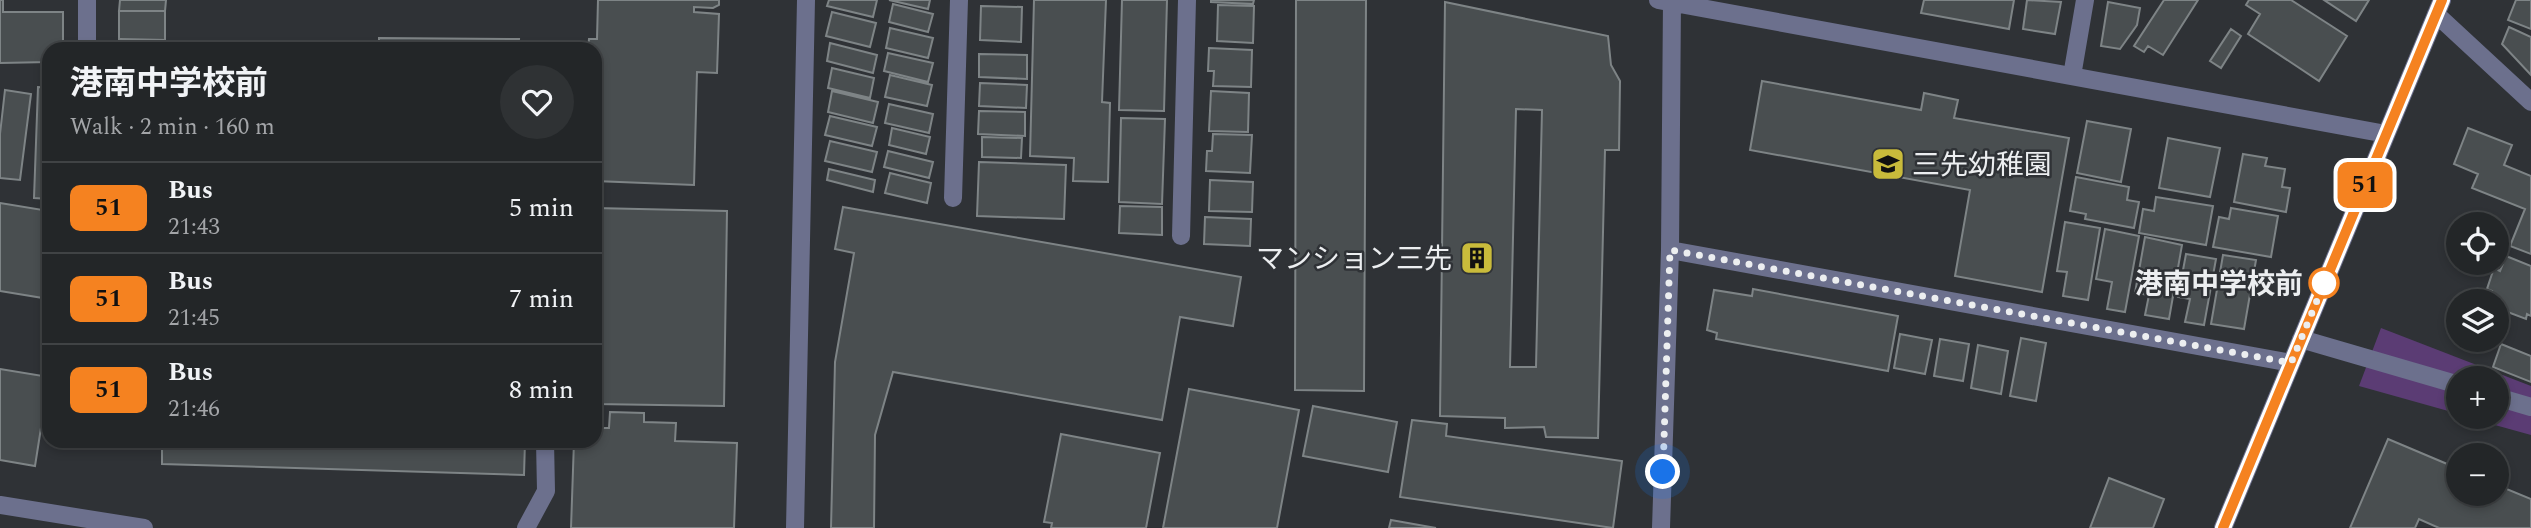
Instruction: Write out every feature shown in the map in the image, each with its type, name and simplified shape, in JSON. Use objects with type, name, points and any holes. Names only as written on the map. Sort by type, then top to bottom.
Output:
[{"type":"street","points":[[87,0],[87,42]]},
{"type":"street","points":[[795,528],[806,0]]},
{"type":"street","points":[[953,198],[958,0]]},
{"type":"street","points":[[1181,236],[1187,0]]},
{"type":"street","points":[[2072,76],[2085,0]]},
{"type":"street","points":[[1661,528],[1670,250],[1668,1],[2386,134]]},
{"type":"street","points":[[2223,528],[2439,7],[2531,102]]},
{"type":"street","points":[[1670,250],[2291,363]]},
{"type":"street","points":[[2301,339],[2446,382]]},
{"type":"street","points":[[2509,401],[2531,407]]},
{"type":"street","points":[[526,528],[547,491],[545,448]]},
{"type":"street","points":[[0,505],[144,528]]},
{"type":"shaded area","points":[[2381,328],[2479,366],[2446,366],[2446,410],[2359,386]]},
{"type":"shaded area","points":[[2509,377],[2531,386],[2531,435],[2509,429]]},
{"type":"building","points":[[0,0],[3,0],[3,12],[63,12],[63,42],[42,42],[42,62],[0,63]]},
{"type":"building","points":[[120,0],[166,0],[165,11],[119,11]]},
{"type":"building","points":[[598,0],[719,0],[719,5],[713,8],[694,7],[694,12],[719,14],[717,73],[697,72],[694,185],[602,181],[602,42],[589,42],[589,39],[597,39]]},
{"type":"building","points":[[829,0],[877,0],[873,17],[827,6]]},
{"type":"building","points":[[889,0],[930,0],[928,9]]},
{"type":"building","points":[[1034,0],[1106,0],[1102,102],[1110,103],[1108,182],[1073,181],[1074,158],[1030,156]]},
{"type":"building","points":[[1122,0],[1167,0],[1164,111],[1119,110]]},
{"type":"building","points":[[1211,0],[1254,0],[1253,4]]},
{"type":"building","points":[[1296,0],[1366,0],[1364,391],[1295,390]]},
{"type":"building","points":[[1924,0],[2014,0],[2009,29],[1921,13]]},
{"type":"building","points":[[2027,0],[2061,2],[2055,34],[2023,29]]},
{"type":"building","points":[[2164,0],[2198,0],[2163,55],[2148,46],[2144,52],[2134,46]]},
{"type":"building","points":[[2249,0],[2291,0],[2347,36],[2319,81],[2248,34],[2260,14],[2246,5]]},
{"type":"building","points":[[2324,0],[2369,0],[2356,21]]},
{"type":"building","points":[[2516,0],[2531,0],[2531,29],[2508,20]]},
{"type":"building","name":"マンション三先","points":[[1445,2],[1608,36],[1611,65],[1620,81],[1619,150],[1605,150],[1598,438],[1546,437],[1544,427],[1505,428],[1505,418],[1440,416]],"holes":[[[1516,109],[1542,110],[1536,367],[1510,367]]]},
{"type":"building","points":[[2108,2],[2140,8],[2137,25],[2120,49],[2101,46]]},
{"type":"building","points":[[893,4],[933,14],[928,32],[889,22]]},
{"type":"building","points":[[1218,5],[1254,6],[1253,43],[1217,41]]},
{"type":"building","points":[[981,6],[1022,7],[1021,42],[980,40]]},
{"type":"building","points":[[119,11],[165,11],[165,40],[119,39]]},
{"type":"building","points":[[832,12],[876,23],[870,47],[826,36]]},
{"type":"building","points":[[2509,27],[2531,37],[2531,75],[2502,44]]},
{"type":"building","points":[[890,28],[933,38],[928,58],[886,48]]},
{"type":"building","points":[[2231,29],[2241,36],[2221,68],[2210,61]]},
{"type":"building","points":[[379,38],[519,39],[519,42],[379,42]]},
{"type":"building","points":[[120,39],[165,40],[165,42],[120,42]]},
{"type":"building","points":[[830,43],[877,55],[873,73],[827,61]]},
{"type":"building","points":[[1209,48],[1252,50],[1251,87],[1213,86],[1214,71],[1208,71]]},
{"type":"building","points":[[888,53],[933,63],[928,82],[884,71]]},
{"type":"building","points":[[979,54],[1027,55],[1027,79],[979,77]]},
{"type":"building","points":[[832,68],[874,78],[870,98],[828,88]]},
{"type":"building","points":[[890,75],[932,85],[927,106],[885,97]]},
{"type":"building","points":[[1762,81],[1921,110],[1924,93],[1958,100],[1954,118],[2069,138],[2042,292],[1955,276],[1970,190],[1750,150]]},
{"type":"building","points":[[980,83],[1027,85],[1026,108],[979,106]]},
{"type":"building","points":[[38,87],[42,87],[42,199],[34,198]]},
{"type":"building","points":[[5,90],[31,94],[20,180],[0,178],[0,134]]},
{"type":"building","points":[[832,91],[878,102],[873,123],[828,112]]},
{"type":"building","points":[[1211,91],[1249,93],[1248,132],[1209,131]]},
{"type":"building","points":[[889,104],[933,114],[929,133],[885,123]]},
{"type":"building","points":[[979,111],[1025,112],[1025,136],[978,134]]},
{"type":"building","points":[[830,116],[877,127],[872,146],[825,135]]},
{"type":"building","points":[[1121,118],[1165,119],[1162,204],[1119,202]]},
{"type":"building","points":[[2087,121],[2131,129],[2121,182],[2077,173]]},
{"type":"building","points":[[892,128],[930,137],[926,154],[889,145]]},
{"type":"building","points":[[2468,128],[2512,145],[2504,165],[2531,176],[2531,254],[2510,246],[2525,209],[2472,188],[2478,174],[2454,164]]},
{"type":"building","points":[[1213,134],[1252,135],[1250,173],[1206,171],[1207,151],[1212,151]]},
{"type":"building","points":[[982,137],[1022,138],[1021,158],[982,157]]},
{"type":"building","points":[[2168,138],[2220,148],[2210,197],[2159,188]]},
{"type":"building","points":[[830,141],[877,152],[872,172],[825,161]]},
{"type":"building","points":[[888,151],[933,162],[929,178],[884,167]]},
{"type":"building","points":[[2243,154],[2267,158],[2265,166],[2285,169],[2282,187],[2290,188],[2286,212],[2234,202]]},
{"type":"building","points":[[979,162],[1066,165],[1064,219],[977,216]]},
{"type":"building","points":[[829,169],[875,180],[873,192],[827,180]]},
{"type":"building","points":[[890,173],[931,183],[927,203],[885,193]]},
{"type":"building","points":[[2076,177],[2129,187],[2127,200],[2139,202],[2134,228],[2085,219],[2086,214],[2070,211]]},
{"type":"building","points":[[1210,180],[1253,182],[1252,212],[1209,211]]},
{"type":"building","points":[[2156,197],[2213,206],[2206,245],[2139,233],[2143,209],[2154,211]]},
{"type":"building","points":[[0,203],[42,210],[42,298],[0,291]]},
{"type":"building","points":[[1120,206],[1162,207],[1162,235],[1119,233]]},
{"type":"building","points":[[843,207],[1241,277],[1233,326],[1180,317],[1162,420],[893,372],[875,435],[874,528],[831,528],[835,362],[854,253],[835,249]]},
{"type":"building","points":[[602,208],[727,211],[724,406],[602,404]]},
{"type":"building","points":[[2231,208],[2278,216],[2271,257],[2213,247],[2219,217],[2229,219]]},
{"type":"building","points":[[1205,217],[1251,219],[1250,246],[1204,244]]},
{"type":"building","points":[[2065,222],[2100,228],[2088,300],[2063,296],[2067,272],[2057,271]]},
{"type":"building","points":[[2105,229],[2139,236],[2125,312],[2107,309],[2112,282],[2096,279]]},
{"type":"building","points":[[2145,237],[2182,245],[2169,319],[2145,315],[2149,295],[2135,293]]},
{"type":"building","points":[[2186,254],[2216,259],[2204,325],[2185,322],[2190,299],[2178,297]]},
{"type":"building","points":[[2223,255],[2256,260],[2244,329],[2211,324]]},
{"type":"building","points":[[2509,257],[2531,266],[2531,316],[2527,314],[2526,319],[2509,313],[2509,289],[2487,289],[2492,275],[2509,275]]},
{"type":"building","points":[[1753,289],[1898,316],[1888,371],[1716,339],[1717,333],[1707,330],[1714,290],[1752,296]]},
{"type":"building","points":[[1900,334],[1932,340],[1925,374],[1894,368]]},
{"type":"building","points":[[2021,338],[2046,343],[2036,401],[2010,396]]},
{"type":"building","points":[[1940,339],[1969,344],[1963,381],[1934,376]]},
{"type":"building","points":[[1978,345],[2008,351],[2001,394],[1971,388]]},
{"type":"building","points":[[2509,347],[2531,356],[2531,382],[2509,373],[2509,366],[2493,366],[2498,352],[2509,352]]},
{"type":"building","points":[[0,369],[42,376],[42,422],[35,466],[0,460]]},
{"type":"building","points":[[1189,389],[1299,410],[1277,528],[1163,528]]},
{"type":"building","points":[[1313,406],[1397,422],[1388,472],[1303,456]]},
{"type":"building","points":[[610,412],[644,413],[644,422],[676,423],[675,441],[737,443],[734,528],[571,528],[574,448],[602,448],[602,428],[609,428]]},
{"type":"building","points":[[1412,420],[1447,424],[1446,436],[1622,461],[1613,528],[1400,497]]},
{"type":"building","points":[[1061,434],[1160,453],[1146,528],[1051,528],[1052,523],[1044,522]]},
{"type":"building","points":[[2388,439],[2446,464],[2446,506],[2509,506],[2509,490],[2531,499],[2531,528],[2439,528],[2419,519],[2415,528],[2350,528]]},
{"type":"building","points":[[162,448],[525,448],[524,475],[162,464]]},
{"type":"building","points":[[2109,478],[2164,499],[2153,528],[2090,528]]},
{"type":"building","points":[[1391,520],[1436,528],[1389,528]]},
{"type":"bus line","name":"51","points":[[2223,528],[2442,0]]},
{"type":"place","name":"三先幼稚園","points":[[1888,164]]},
{"type":"place","name":"マンション三先","points":[[1477,258]]},
{"type":"place","name":"港南中学校前","points":[[2324,283]]},
{"type":"route","points":[[1663,472],[1670,250],[2291,363],[2326,279],[2324,283]]}]
